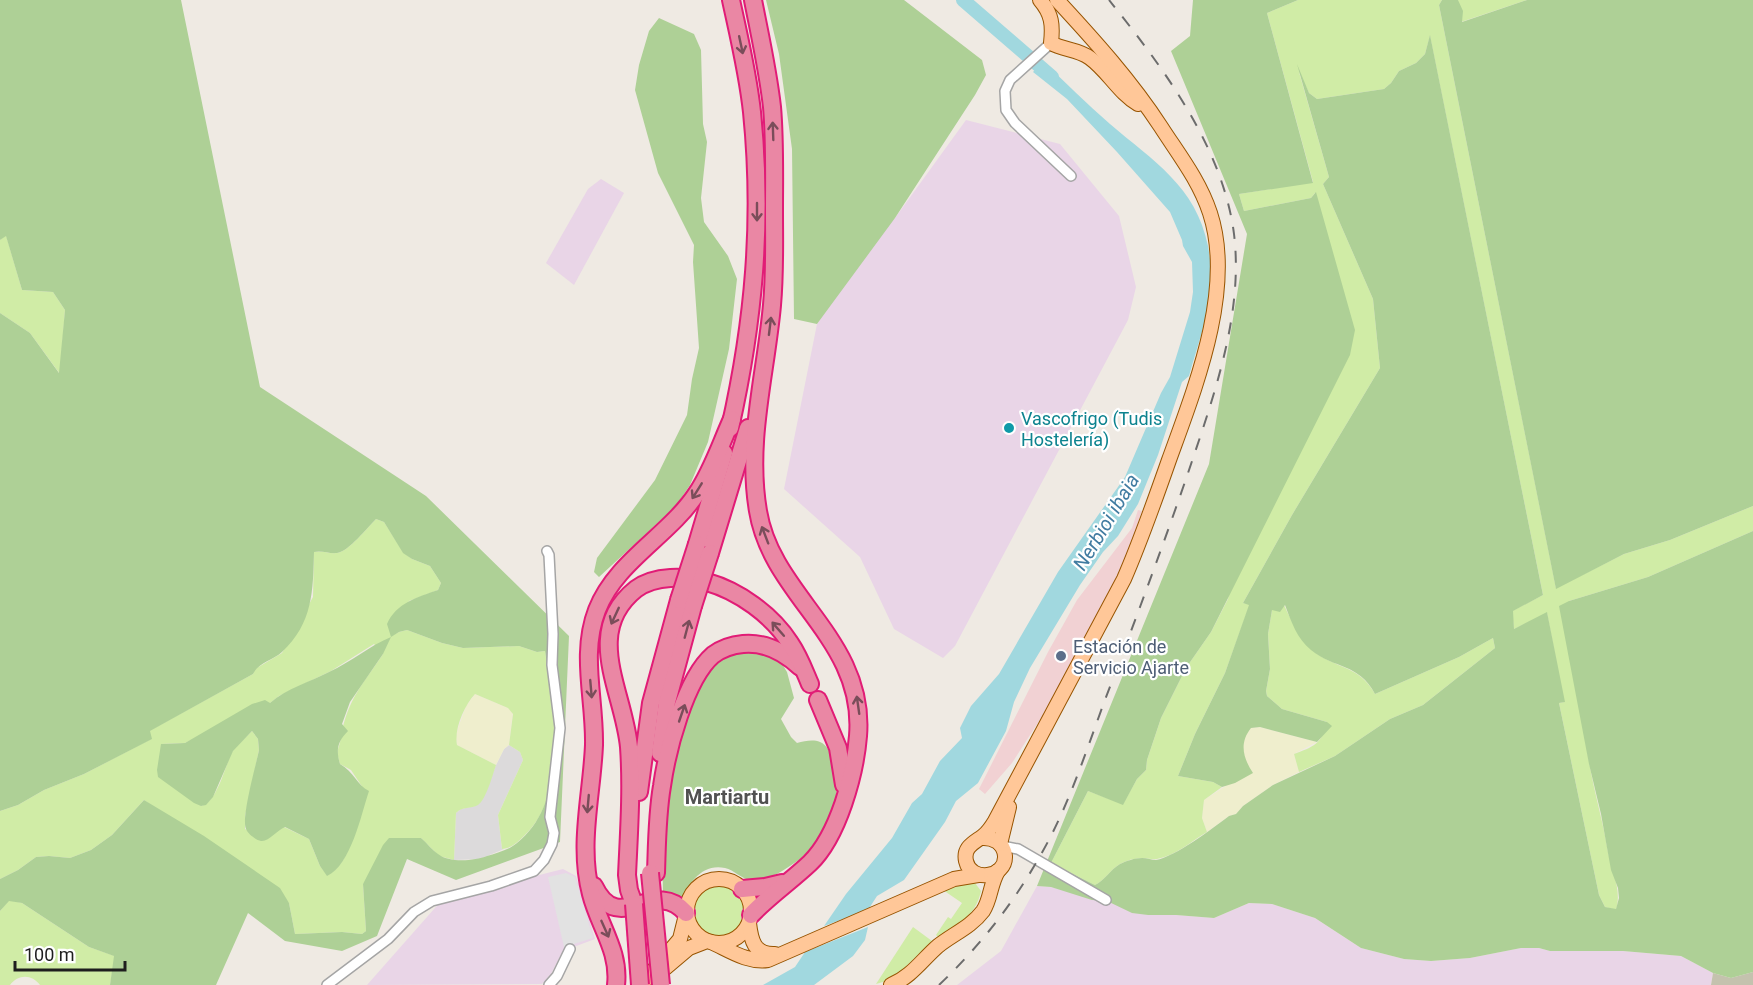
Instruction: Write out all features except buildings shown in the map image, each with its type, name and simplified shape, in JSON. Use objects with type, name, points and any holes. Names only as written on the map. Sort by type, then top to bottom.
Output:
[{"type":"highway","points":[[704,549],[747,348],[756,258],[757,212],[752,111],[731,0]]},
{"type":"highway","points":[[750,919],[812,862],[823,849],[838,820],[858,740],[859,704],[840,655],[780,567],[760,524],[753,469],[760,383],[773,293],[773,151],[772,109],[766,60],[753,0]]},
{"type":"highway","points":[[642,874],[640,780],[651,703],[704,549],[734,477],[760,383]]},
{"type":"highway","points":[[616,985],[616,959],[591,894],[588,874],[586,837],[594,746],[588,659],[592,624],[598,607],[618,576],[672,523],[697,493],[732,419]]},
{"type":"highway","points":[[642,985],[634,904],[642,874],[658,821],[667,758],[687,698],[699,672],[722,649],[736,644],[757,644],[771,647],[783,654],[801,668],[809,681],[790,643],[775,624],[742,599],[711,583],[696,579],[653,581],[639,587],[623,601],[612,619],[608,648],[610,668],[628,745],[642,874],[657,914],[654,927],[661,985]]},
{"type":"highway","points":[[818,700],[838,748],[845,795]]},
{"type":"highway","points":[[588,874],[596,891],[610,905],[630,908],[661,899],[675,902],[686,914]]},
{"type":"highway","points":[[742,889],[765,887],[789,881]]},
{"type":"main road","points":[[1040,0],[1051,14],[1055,42]]},
{"type":"main road","points":[[1045,0],[1160,126]]},
{"type":"main road","points":[[1053,0],[1070,20],[1072,28],[1070,44],[1055,42]]},
{"type":"main road","points":[[935,888],[953,875],[971,843],[981,838],[995,821],[1119,589],[1138,547],[1182,424],[1212,319],[1217,293],[1217,247],[1210,214],[1190,169],[1122,75],[1058,0]]},
{"type":"main road","points":[[1055,42],[1058,28],[1072,28],[1083,35],[1122,75]]},
{"type":"main road","points":[[1055,42],[1087,55],[1129,99],[1138,104]]},
{"type":"main road","points":[[891,985],[905,978],[936,948],[973,921],[986,905],[1001,855],[1010,805],[1021,774]]},
{"type":"main road","points":[[981,838],[993,839],[1001,855]]},
{"type":"main road","points":[[966,853],[968,866],[987,881],[990,892]]},
{"type":"main road","points":[[686,914],[693,931],[709,942],[747,959],[768,960],[954,879],[990,875],[1001,855]]},
{"type":"main road","points":[[642,985],[680,939],[689,897],[699,885],[706,881],[729,880],[742,889],[750,901],[751,939],[756,949],[769,955],[786,952]]},
{"type":"main road","points":[[642,985],[688,948],[709,942],[718,944],[734,940],[745,930],[750,919]]},
{"type":"street","points":[[1055,42],[1019,69],[1010,80],[1005,91],[1005,110],[1071,176]]},
{"type":"street","points":[[327,985],[388,939],[414,912],[432,901],[491,886],[534,871],[544,860],[552,844],[554,833],[550,817],[560,728],[552,665],[554,634],[547,551]]},
{"type":"street","points":[[1001,855],[1025,853],[1106,900]]},
{"type":"street","points":[[549,985],[557,976],[570,949]]},
{"type":"shaded area","points":[[966,120],[1060,144],[1119,216],[1136,287],[1128,320],[955,646],[943,658],[894,629],[860,557],[784,489],[817,324],[868,244],[895,218]]},
{"type":"shaded area","points":[[601,179],[624,193],[574,285],[546,263],[588,189]]},
{"type":"shaded area","name":"Estación de Servicio Ajarte","points":[[1138,510],[1142,511],[1128,552],[1100,613],[1041,718],[1012,763],[985,794],[979,789],[1048,652],[1077,600],[1132,528]]},
{"type":"shaded area","points":[[509,745],[520,752],[523,760],[498,815],[502,849],[504,849],[480,859],[454,860],[456,813],[461,809],[475,806],[485,794],[496,765],[504,749]]},
{"type":"shaded area","points":[[563,869],[576,876],[595,939],[563,951],[551,974],[542,984],[367,985],[442,900]]},
{"type":"shaded area","points":[[566,873],[575,877],[593,938],[564,947],[548,877]]},
{"type":"shaded area","points":[[1037,886],[1051,887],[1107,901],[1148,915],[1214,918],[1249,903],[1272,904],[1315,918],[1361,948],[1404,959],[1431,961],[1470,958],[1521,948],[1539,948],[1550,951],[1623,951],[1681,956],[1713,973],[1711,985],[957,985],[1001,951]]},
{"type":"shaded area","points":[[1753,972],[1753,985],[1711,985],[1713,973],[1731,978]]},
{"type":"green space","points":[[0,0],[181,0],[260,387],[426,496],[569,636],[560,842],[456,880],[407,859],[377,936],[342,951],[285,941],[248,913],[216,985],[110,985],[114,956],[89,947],[22,903],[9,901],[0,911],[0,879],[36,857],[70,858],[91,850],[112,835],[144,800],[204,836],[280,888],[289,903],[295,934],[342,932],[362,934],[366,931],[363,884],[389,838],[421,838],[443,857],[469,860],[510,848],[534,825],[545,804],[552,779],[554,727],[545,651],[537,652],[519,646],[463,648],[407,630],[391,637],[387,624],[396,611],[408,602],[438,590],[441,583],[430,566],[403,553],[384,522],[376,519],[342,552],[314,552],[309,606],[300,630],[282,652],[258,667],[253,674],[150,731],[152,739],[84,774],[0,811],[0,313],[30,333],[59,373],[65,310],[53,292],[22,290],[6,236],[0,240]]},
{"type":"green space","points":[[766,0],[904,0],[982,60],[986,75],[895,218],[817,324],[794,319],[792,149],[779,54]]},
{"type":"green space","points":[[1193,0],[1298,0],[1267,13],[1313,183],[1239,194],[1244,211],[1311,198],[1316,192],[1355,330],[1350,355],[1211,632],[1186,668],[1161,718],[1147,760],[1146,770],[1137,779],[1123,805],[1088,791],[1051,863],[1095,885],[1116,866],[1125,862],[1139,858],[1156,860],[1173,854],[1229,816],[1236,814],[1243,806],[1273,785],[1335,756],[1390,719],[1423,705],[1495,648],[1493,638],[1459,657],[1375,694],[1369,684],[1354,671],[1328,661],[1306,646],[1295,629],[1285,605],[1280,612],[1272,610],[1268,634],[1270,669],[1267,696],[1282,709],[1327,722],[1332,726],[1317,742],[1260,727],[1251,728],[1245,739],[1244,750],[1253,773],[1235,783],[1222,787],[1213,782],[1178,776],[1195,734],[1225,673],[1249,605],[1243,603],[1292,515],[1380,368],[1373,299],[1323,184],[1329,177],[1297,64],[1309,93],[1317,99],[1384,89],[1399,71],[1416,63],[1425,54],[1430,35],[1543,595],[1513,611],[1514,629],[1547,612],[1565,702],[1559,703],[1599,895],[1605,907],[1616,909],[1619,898],[1618,888],[1611,870],[1559,606],[1648,577],[1753,531],[1753,972],[1731,978],[1713,973],[1681,956],[1623,951],[1550,951],[1539,948],[1521,948],[1470,958],[1431,961],[1404,959],[1361,948],[1315,918],[1272,904],[1249,903],[1214,918],[1148,915],[1132,913],[1107,901],[1092,900],[1051,887],[1037,886],[1209,464],[1247,234],[1171,51],[1190,36]]},
{"type":"green space","points":[[1298,0],[1442,0],[1439,5],[1556,588],[1624,554],[1670,540],[1753,506],[1753,531],[1648,577],[1569,601],[1582,721],[1593,784],[1617,888],[1616,910],[1605,907],[1599,895],[1559,703],[1564,702],[1547,613],[1514,629],[1512,611],[1543,595],[1430,36],[1425,54],[1416,63],[1399,71],[1384,89],[1317,99],[1309,93],[1299,72],[1329,177],[1323,184],[1373,299],[1380,368],[1292,515],[1243,603],[1250,604],[1225,673],[1195,734],[1178,776],[1213,782],[1222,787],[1204,800],[1202,818],[1207,832],[1177,852],[1164,857],[1128,860],[1116,866],[1095,885],[1051,863],[1088,791],[1123,804],[1137,779],[1146,770],[1147,760],[1161,718],[1186,668],[1211,632],[1228,599],[1315,193],[1311,198],[1244,211],[1239,194],[1313,182],[1267,13]]},
{"type":"green space","points":[[1442,0],[1458,0],[1463,11],[1462,22],[1527,0],[1753,0],[1753,506],[1670,540],[1624,554],[1556,589],[1439,5]]},
{"type":"green space","points":[[1458,0],[1527,0],[1461,22]]},
{"type":"green space","points":[[659,18],[694,34],[701,50],[703,124],[707,142],[701,198],[704,222],[728,256],[737,279],[729,349],[708,442],[690,485],[676,506],[599,577],[594,572],[597,558],[655,480],[687,415],[699,348],[693,262],[694,245],[658,173],[635,90],[639,65],[649,31]]},
{"type":"green space","points":[[6,235],[22,290],[53,292],[65,310],[60,374],[30,333],[0,313],[0,240]]},
{"type":"green space","points":[[376,519],[384,522],[403,552],[412,559],[430,566],[441,583],[438,590],[409,601],[391,636],[407,630],[463,648],[519,646],[537,652],[545,651],[554,722],[553,773],[548,796],[539,817],[522,838],[512,846],[502,849],[498,815],[523,760],[520,752],[509,745],[513,714],[508,708],[475,694],[461,718],[456,739],[457,745],[496,765],[486,793],[478,805],[461,809],[456,813],[454,860],[439,856],[421,838],[363,884],[366,931],[362,934],[342,932],[295,934],[289,903],[144,800],[112,835],[91,850],[70,858],[36,857],[0,879],[0,811],[84,774],[151,739],[149,731],[253,674],[255,669],[282,653],[313,597],[314,552],[342,552]],"holes":[[[374,644],[383,654],[357,693],[344,724],[338,752],[340,764],[351,770],[363,788],[353,837],[343,860],[327,875],[320,866],[309,839],[284,827],[278,829],[267,839],[245,829],[245,816],[259,750],[258,739],[252,731],[236,746],[212,798],[201,806],[161,744],[185,743],[270,703],[279,696],[331,671]]]},
{"type":"green space","points":[[1284,605],[1299,634],[1309,647],[1322,657],[1358,675],[1375,694],[1459,657],[1493,638],[1495,648],[1423,705],[1390,719],[1335,756],[1299,772],[1294,754],[1316,744],[1327,722],[1282,709],[1267,696],[1270,669],[1268,634],[1272,610]]},
{"type":"green space","points":[[391,637],[383,654],[350,702],[342,724],[348,731],[338,746],[340,764],[369,791],[349,851],[343,861],[327,876],[320,866],[309,839],[285,827],[264,841],[248,833],[245,823],[247,803],[259,750],[258,739],[252,731],[233,751],[213,797],[206,805],[201,806],[194,803],[158,777],[161,744],[185,743],[252,704],[265,700],[270,703],[284,693],[322,676]]},
{"type":"green space","points":[[756,649],[781,662],[787,672],[794,698],[781,719],[791,737],[797,743],[812,740],[820,742],[829,751],[835,766],[837,782],[833,807],[817,842],[800,859],[783,871],[763,879],[750,880],[725,868],[717,867],[703,871],[692,881],[681,901],[663,894],[662,832],[673,757],[698,688],[712,663],[728,651]]},
{"type":"green space","points":[[475,694],[513,712],[509,745],[504,749],[496,765],[457,745],[458,728],[466,706]]},
{"type":"green space","points":[[1260,727],[1317,742],[1294,754],[1299,772],[1273,785],[1243,806],[1236,814],[1229,816],[1207,832],[1202,818],[1204,800],[1227,785],[1245,762],[1242,752],[1245,735],[1251,728]]},
{"type":"green space","points":[[975,883],[981,891],[975,907],[959,924],[938,937],[936,935],[948,917],[951,919],[962,903],[943,890]]},
{"type":"green space","points":[[719,884],[729,886],[738,892],[744,901],[746,911],[744,921],[738,930],[729,936],[719,938],[709,936],[700,930],[694,921],[692,911],[694,901],[700,892],[709,886]]},
{"type":"green space","points":[[9,900],[22,903],[89,947],[115,956],[110,985],[40,985],[29,977],[21,977],[10,985],[0,985],[0,911]]},
{"type":"green space","points":[[913,927],[932,941],[893,979],[876,984]]},
{"type":"water","points":[[1043,61],[1101,116],[1171,176],[1194,207],[1202,225],[1211,266],[1210,299],[1205,321],[1189,376],[1182,382],[1158,455],[1138,504],[1118,536],[1103,552],[1080,585],[1030,668],[1014,702],[1006,731],[978,783],[956,801],[945,822],[904,880],[877,896],[868,910],[824,926],[846,894],[892,838],[912,803],[922,794],[940,761],[962,738],[960,728],[971,706],[999,674],[1058,572],[1125,477],[1170,377],[1190,312],[1193,292],[1192,262],[1170,212],[1067,99],[1033,72]]},
{"type":"water","points":[[868,927],[865,940],[853,956],[814,985],[763,985],[795,967],[805,952]]},
{"type":"waterway","name":"Nerbioi ibaia","points":[[963,0],[1052,77]]},
{"type":"railway","points":[[939,985],[968,956],[1007,908],[1030,874],[1061,815],[1186,479],[1224,358],[1230,327],[1236,265],[1234,234],[1228,202],[1217,170],[1204,139],[1169,80],[1109,0]]},
{"type":"place","name":"Vascofrigo (Tudis Hostelería)","points":[[1009,428]]},
{"type":"place","name":"Estación de Servicio Ajarte","points":[[1061,656]]},
{"type":"district","name":"Martiartu","points":[[727,797]]}]
